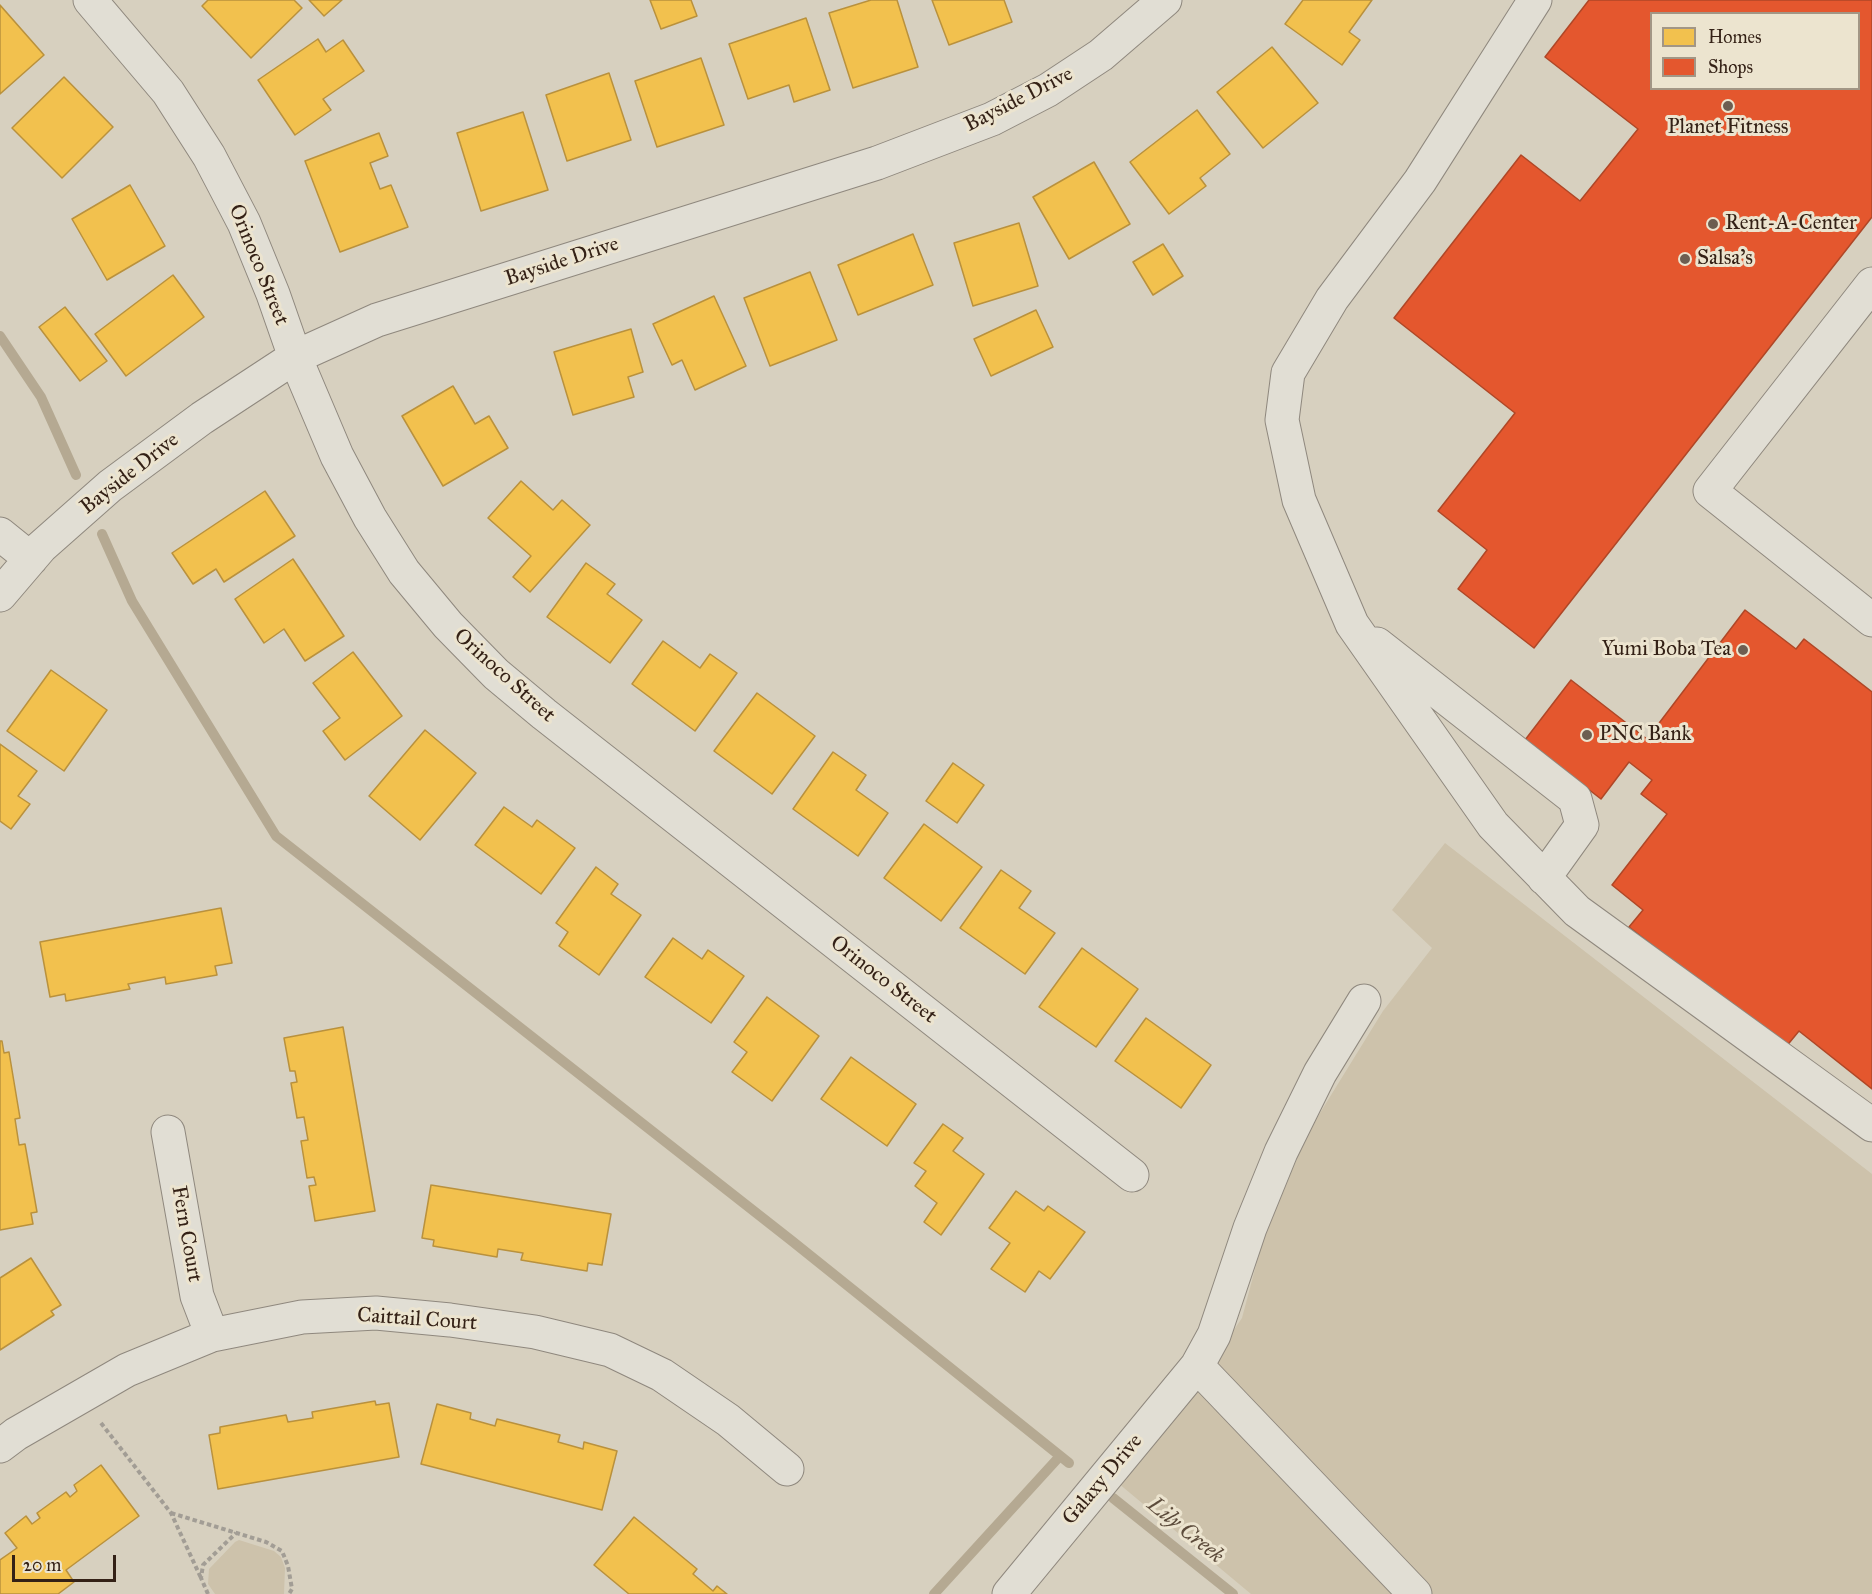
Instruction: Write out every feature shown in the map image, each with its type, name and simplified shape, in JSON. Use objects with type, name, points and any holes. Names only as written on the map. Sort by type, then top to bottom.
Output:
[{"type":"street","name":"Orinoco Street","points":[[90,0],[168,92],[209,156],[244,223],[273,294],[295,357],[337,456],[370,518],[404,572],[448,625],[496,674],[1132,1175]]},
{"type":"street","name":"Bayside Drive","points":[[0,595],[40,547],[110,486],[202,418],[295,357],[377,320],[877,163],[992,119],[1048,90],[1101,55],[1165,0]]},
{"type":"street","points":[[1535,0],[1420,181],[1332,299],[1288,373],[1282,420],[1299,500],[1352,624],[1493,825],[1577,911],[1872,1125]]},
{"type":"street","points":[[1872,284],[1710,491],[1872,620]]},
{"type":"street","points":[[0,534],[31,559]]},
{"type":"street","points":[[1352,624],[1575,799],[1582,825],[1544,878]]},
{"type":"street","name":"Galaxy Drive","points":[[1009,1594],[1197,1366],[1214,1335],[1250,1228],[1281,1152],[1320,1073],[1364,1000]]},
{"type":"street","name":"Fern Court","points":[[168,1132],[197,1296],[212,1335]]},
{"type":"street","name":"Caittail Court","points":[[0,1446],[81,1395],[127,1370],[212,1335],[302,1317],[376,1313],[450,1320],[535,1332],[610,1350],[662,1375],[728,1420],[788,1469]]},
{"type":"street","points":[[1197,1366],[1415,1594]]},
{"type":"path","points":[[81,1395],[132,1466],[171,1513],[208,1594]]},
{"type":"path","points":[[171,1513],[266,1542],[282,1551],[288,1566],[292,1589],[289,1594]]},
{"type":"path","points":[[201,1578],[203,1565],[237,1533]]},
{"type":"shaded area","points":[[1445,843],[1872,1174],[1872,1594],[1251,1594],[1118,1483],[1218,1353],[1242,1318],[1262,1243],[1307,1134],[1383,1011],[1432,948],[1392,910]]},
{"type":"shaded area","points":[[239,1540],[274,1551],[281,1557],[285,1568],[284,1594],[215,1594],[208,1584],[209,1569]]},
{"type":"building: Homes","points":[[208,0],[294,0],[302,8],[251,58],[202,6]]},
{"type":"building: Homes","points":[[309,0],[342,0],[324,16]]},
{"type":"building: Homes","points":[[650,0],[691,0],[697,16],[661,29]]},
{"type":"building: Homes","points":[[871,0],[897,0],[918,67],[853,88],[829,13]]},
{"type":"building: Homes","points":[[932,0],[1004,0],[1012,22],[949,45]]},
{"type":"building: Homes","points":[[1303,0],[1372,0],[1349,32],[1360,40],[1342,65],[1285,24]]},
{"type":"building: Homes","points":[[0,5],[44,55],[0,94]]},
{"type":"building: Homes","points":[[806,18],[830,90],[794,102],[789,85],[748,99],[729,44]]},
{"type":"building: Homes","points":[[318,39],[326,52],[343,40],[364,71],[323,99],[331,110],[295,135],[258,80]]},
{"type":"building: Homes","points":[[1272,47],[1318,103],[1263,148],[1217,92]]},
{"type":"building: Homes","points":[[701,58],[724,125],[657,147],[635,81]]},
{"type":"building: Homes","points":[[609,73],[631,140],[567,161],[546,95]]},
{"type":"building: Homes","points":[[64,77],[113,127],[62,178],[12,128]]},
{"type":"building: Homes","points":[[1197,110],[1230,154],[1200,178],[1206,186],[1169,214],[1130,162]]},
{"type":"building: Homes","points":[[523,112],[548,190],[481,211],[457,133]]},
{"type":"building: Homes","points":[[379,133],[388,156],[370,163],[380,189],[391,185],[408,227],[340,252],[305,161]]},
{"type":"building: Homes","points":[[1094,162],[1130,224],[1069,259],[1033,197]]},
{"type":"building: Homes","points":[[130,185],[165,246],[107,280],[72,219]]},
{"type":"building: Homes","points":[[1019,223],[1038,286],[973,306],[954,243]]},
{"type":"building: Homes","points":[[913,234],[933,285],[858,315],[838,265]]},
{"type":"building: Homes","points":[[1163,244],[1183,276],[1153,295],[1133,262]]},
{"type":"building: Homes","points":[[810,272],[837,340],[770,366],[744,298]]},
{"type":"building: Homes","points":[[173,275],[204,317],[126,376],[95,334]]},
{"type":"building: Homes","points":[[714,296],[746,366],[695,390],[682,360],[672,365],[653,324]]},
{"type":"building: Homes","points":[[65,307],[107,361],[80,381],[39,327]]},
{"type":"building: Homes","points":[[1036,310],[1053,347],[991,376],[974,339]]},
{"type":"building: Homes","points":[[631,329],[643,372],[628,377],[634,397],[573,415],[554,352]]},
{"type":"building: Homes","points":[[453,386],[475,424],[489,416],[508,448],[443,486],[402,416]]},
{"type":"building: Homes","points":[[521,481],[553,510],[562,500],[590,525],[530,592],[513,577],[531,556],[488,518]]},
{"type":"building: Homes","points":[[265,491],[295,536],[224,582],[216,569],[193,584],[172,553]]},
{"type":"building: Homes","points":[[293,559],[344,636],[305,661],[284,629],[264,643],[235,599]]},
{"type":"building: Homes","points":[[586,563],[615,584],[607,594],[642,620],[610,663],[547,617]]},
{"type":"building: Homes","points":[[663,641],[700,668],[710,654],[737,673],[695,731],[632,684]]},
{"type":"building: Homes","points":[[353,652],[402,716],[345,760],[323,731],[340,718],[313,683]]},
{"type":"building: Homes","points":[[51,670],[107,710],[64,771],[7,731]]},
{"type":"building: Homes","points":[[757,693],[815,736],[772,794],[714,751]]},
{"type":"building: Homes","points":[[425,730],[476,773],[420,840],[369,796]]},
{"type":"building: Homes","points":[[0,744],[37,771],[18,796],[30,804],[11,829],[0,821]]},
{"type":"building: Homes","points":[[833,752],[866,775],[856,790],[888,813],[858,856],[793,809]]},
{"type":"building: Homes","points":[[953,763],[984,785],[957,823],[926,801]]},
{"type":"building: Homes","points":[[504,807],[532,827],[537,820],[575,848],[541,894],[475,845]]},
{"type":"building: Homes","points":[[924,824],[982,867],[941,921],[884,878]]},
{"type":"building: Homes","points":[[596,867],[618,884],[611,894],[641,915],[599,975],[559,946],[568,932],[556,923]]},
{"type":"building: Homes","points":[[1001,870],[1031,891],[1019,908],[1055,933],[1025,974],[960,928]]},
{"type":"building: Homes","points":[[221,908],[232,963],[215,966],[217,975],[166,984],[165,977],[128,984],[130,989],[66,1001],[65,994],[50,997],[40,942]]},
{"type":"building: Homes","points":[[673,938],[702,959],[708,950],[744,976],[711,1023],[645,977]]},
{"type":"building: Homes","points":[[1082,948],[1138,989],[1096,1047],[1039,1007]]},
{"type":"building: Homes","points":[[767,997],[819,1036],[772,1101],[732,1072],[747,1052],[734,1042]]},
{"type":"building: Homes","points":[[1146,1018],[1211,1065],[1181,1108],[1115,1061]]},
{"type":"building: Homes","points":[[343,1027],[375,1211],[315,1221],[309,1186],[316,1185],[314,1177],[307,1178],[301,1141],[308,1140],[304,1117],[297,1118],[291,1083],[297,1082],[295,1071],[290,1071],[284,1038]]},
{"type":"building: Homes","points":[[0,1041],[2,1041],[4,1053],[9,1052],[20,1118],[15,1119],[19,1145],[25,1144],[37,1212],[31,1213],[33,1224],[0,1230]]},
{"type":"building: Homes","points":[[851,1057],[916,1104],[887,1146],[821,1099]]},
{"type":"building: Homes","points":[[943,1124],[963,1138],[953,1151],[984,1174],[941,1235],[924,1222],[937,1203],[915,1186],[926,1171],[914,1163]]},
{"type":"building: Homes","points":[[431,1185],[611,1214],[602,1265],[588,1263],[587,1271],[521,1260],[523,1253],[498,1249],[497,1257],[433,1246],[434,1240],[422,1238]]},
{"type":"building: Homes","points":[[1016,1191],[1044,1211],[1048,1206],[1085,1232],[1050,1279],[1039,1271],[1025,1292],[991,1269],[1010,1243],[989,1228]]},
{"type":"building: Homes","points":[[31,1258],[61,1305],[51,1311],[54,1315],[0,1350],[0,1278]]},
{"type":"building: Homes","points":[[375,1401],[376,1405],[389,1403],[399,1457],[218,1489],[209,1435],[220,1433],[220,1427],[286,1415],[288,1422],[313,1418],[312,1412]]},
{"type":"building: Homes","points":[[437,1404],[471,1413],[470,1419],[495,1426],[497,1419],[560,1435],[558,1442],[583,1449],[584,1442],[617,1451],[602,1510],[421,1464]]},
{"type":"building: Homes","points":[[101,1465],[139,1516],[66,1570],[74,1582],[58,1594],[0,1594],[0,1560],[17,1548],[5,1533],[26,1516],[32,1524],[40,1518],[37,1513],[66,1492],[70,1497],[77,1491],[74,1485]]},
{"type":"building: Homes","points":[[634,1517],[697,1569],[693,1574],[713,1591],[717,1586],[727,1594],[629,1594],[594,1565]]},
{"type":"building: Shops","points":[[1589,0],[1872,0],[1872,217],[1534,648],[1458,589],[1487,550],[1438,511],[1515,413],[1394,318],[1521,155],[1580,201],[1638,129],[1545,57]]},
{"type":"building: Shops","points":[[1745,610],[1796,649],[1804,639],[1872,692],[1872,1089],[1799,1031],[1785,1048],[1629,927],[1643,910],[1612,885],[1667,814],[1641,794],[1652,780],[1629,762],[1601,799],[1525,740],[1571,680],[1647,739]]},
{"type":"waterway","points":[[0,336],[41,397],[76,475]]},
{"type":"waterway","points":[[102,534],[132,601],[276,836],[792,1241],[1069,1463]]},
{"type":"waterway","points":[[934,1594],[1060,1456]]},
{"type":"waterway","name":"Lily Creek","points":[[1113,1498],[1233,1594]]},
{"type":"place","name":"Planet Fitness","points":[[1728,106]]},
{"type":"place","name":"Rent-A-Center","points":[[1713,224]]},
{"type":"place","name":"Salsa's","points":[[1685,259]]},
{"type":"place","name":"Yumi Boba Tea","points":[[1743,650]]},
{"type":"place","name":"PNC Bank","points":[[1587,735]]}]
